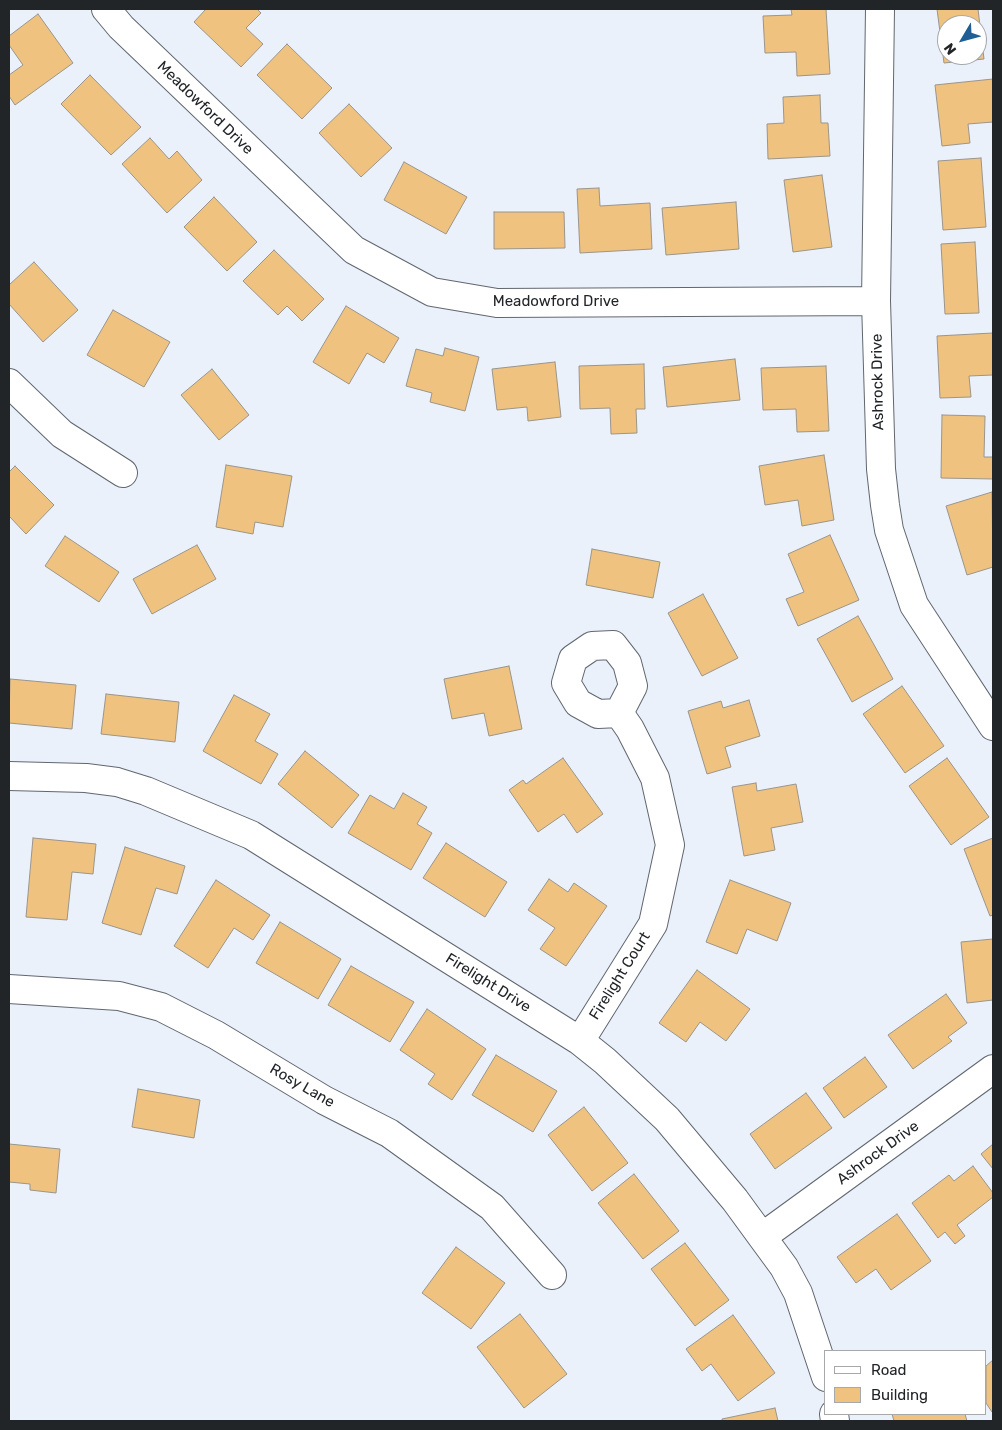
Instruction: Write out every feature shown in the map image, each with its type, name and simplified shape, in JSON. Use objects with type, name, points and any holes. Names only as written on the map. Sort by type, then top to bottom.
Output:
[{"type":"street","name":"Meadowford Drive","points":[[106,9],[121,27],[354,250],[432,292],[497,303],[876,301]]},
{"type":"street","name":"Ashrock Drive","points":[[880,9],[876,301],[881,469],[889,530],[914,605],[993,726]]},
{"type":"street","points":[[9,383],[62,434],[123,473]]},
{"type":"street","name":"Firelight Court","points":[[580,1041],[653,924],[670,845],[655,778],[630,729],[619,713]]},
{"type":"street","name":"Firelight Drive","points":[[9,776],[86,778],[117,782],[146,791],[251,835],[580,1041],[667,1119],[735,1200],[784,1267],[798,1294],[824,1371]]},
{"type":"street","name":"Rosy Lane","points":[[9,989],[119,996],[161,1007],[216,1035],[324,1100],[389,1134],[492,1207],[552,1275]]},
{"type":"street","name":"Ashrock Drive","points":[[762,1237],[993,1069]]},
{"type":"building","points":[[206,9],[257,9],[261,13],[246,28],[263,44],[241,67],[194,22]]},
{"type":"building","points":[[791,9],[826,9],[830,74],[797,76],[796,52],[765,53],[763,16],[792,15]]},
{"type":"building","points":[[937,9],[978,9],[979,15],[938,15]]},
{"type":"building","points":[[38,14],[73,63],[15,105],[9,96],[9,75],[23,65],[9,45],[9,36]]},
{"type":"building","points":[[287,44],[332,88],[302,119],[257,75]]},
{"type":"building","points":[[90,75],[141,127],[111,155],[61,104]]},
{"type":"building","points":[[993,79],[993,122],[968,124],[970,143],[942,146],[935,85]]},
{"type":"building","points":[[820,95],[821,123],[828,123],[830,156],[768,159],[767,124],[784,123],[783,97]]},
{"type":"building","points":[[349,104],[392,148],[361,177],[319,133]]},
{"type":"building","points":[[150,138],[169,159],[177,151],[202,180],[167,213],[122,164]]},
{"type":"building","points":[[981,158],[986,227],[943,230],[938,161]]},
{"type":"building","points":[[404,162],[467,197],[446,234],[384,200]]},
{"type":"building","points":[[822,175],[832,247],[793,252],[784,180]]},
{"type":"building","points":[[599,188],[600,206],[650,203],[652,249],[580,253],[577,189]]},
{"type":"building","points":[[214,197],[257,242],[227,271],[184,227]]},
{"type":"building","points":[[736,202],[739,249],[666,255],[662,208]]},
{"type":"building","points":[[494,212],[564,212],[565,248],[494,249]]},
{"type":"building","points":[[975,242],[979,313],[945,314],[941,244]]},
{"type":"building","points":[[274,250],[324,299],[302,321],[287,306],[278,315],[243,281]]},
{"type":"building","points":[[34,262],[78,310],[43,342],[9,304],[9,285]]},
{"type":"building","points":[[346,306],[399,338],[384,363],[367,353],[349,384],[313,362]]},
{"type":"building","points":[[113,310],[170,342],[144,387],[87,355]]},
{"type":"building","points":[[993,333],[993,375],[969,376],[971,397],[940,398],[937,336]]},
{"type":"building","points":[[445,348],[479,357],[465,411],[430,402],[432,393],[406,386],[416,349],[443,356]]},
{"type":"building","points":[[735,359],[740,400],[667,407],[663,367]]},
{"type":"building","points":[[555,362],[561,417],[528,421],[527,407],[497,410],[492,369]]},
{"type":"building","points":[[644,364],[645,409],[636,409],[637,433],[611,434],[610,408],[580,409],[579,366]]},
{"type":"building","points":[[826,366],[829,431],[797,432],[796,409],[763,410],[761,368]]},
{"type":"building","points":[[212,369],[249,415],[219,440],[181,395]]},
{"type":"building","points":[[942,415],[985,416],[984,457],[993,457],[993,479],[941,478]]},
{"type":"building","points":[[824,455],[834,520],[802,526],[798,500],[765,505],[759,466]]},
{"type":"building","points":[[226,465],[292,476],[283,527],[255,522],[253,534],[216,527]]},
{"type":"building","points":[[15,466],[54,505],[26,534],[9,516],[9,472]]},
{"type":"building","points":[[992,492],[993,567],[967,575],[946,506]]},
{"type":"building","points":[[830,535],[859,600],[798,626],[786,599],[804,592],[788,554]]},
{"type":"building","points":[[65,536],[119,572],[99,602],[45,566]]},
{"type":"building","points":[[197,545],[216,579],[152,614],[133,579]]},
{"type":"building","points":[[592,549],[660,562],[653,598],[586,585]]},
{"type":"building","points":[[703,594],[738,658],[702,676],[668,613]]},
{"type":"building","points":[[858,616],[893,679],[852,702],[817,639]]},
{"type":"building","points":[[509,666],[522,729],[489,736],[484,713],[452,719],[444,679]]},
{"type":"building","points":[[10,679],[76,685],[72,729],[9,723]]},
{"type":"building","points":[[902,686],[944,746],[905,773],[863,714]]},
{"type":"building","points":[[106,694],[179,702],[175,742],[101,734]]},
{"type":"building","points":[[234,695],[270,714],[255,741],[278,754],[261,784],[203,751]]},
{"type":"building","points":[[749,700],[760,736],[725,747],[731,767],[707,774],[688,711],[721,701],[723,708]]},
{"type":"building","points":[[305,751],[359,795],[332,828],[278,784]]},
{"type":"building","points":[[563,758],[603,814],[577,833],[564,814],[538,832],[509,790],[523,780],[526,784]]},
{"type":"building","points":[[947,758],[989,817],[951,845],[909,786]]},
{"type":"building","points":[[756,783],[757,791],[796,784],[803,822],[771,828],[775,850],[744,856],[732,787]]},
{"type":"building","points":[[403,793],[427,807],[417,824],[432,833],[411,870],[348,833],[370,795],[394,809]]},
{"type":"building","points":[[33,838],[96,844],[93,874],[72,872],[67,920],[26,917]]},
{"type":"building","points":[[993,838],[993,915],[990,916],[964,849]]},
{"type":"building","points":[[446,843],[507,882],[485,917],[423,878]]},
{"type":"building","points":[[125,847],[185,866],[177,894],[156,888],[141,935],[102,923]]},
{"type":"building","points":[[549,879],[568,892],[574,883],[607,906],[566,966],[540,949],[555,928],[528,910]]},
{"type":"building","points":[[216,880],[270,915],[253,940],[234,928],[208,968],[174,946]]},
{"type":"building","points":[[730,880],[791,903],[777,941],[747,929],[737,954],[706,942]]},
{"type":"building","points":[[280,922],[341,959],[318,999],[256,963]]},
{"type":"building","points":[[993,939],[993,1000],[967,1003],[961,942]]},
{"type":"building","points":[[351,966],[414,1002],[390,1042],[328,1005]]},
{"type":"building","points":[[697,970],[750,1009],[726,1041],[700,1022],[686,1042],[659,1023]]},
{"type":"building","points":[[946,994],[967,1023],[948,1037],[952,1041],[913,1069],[888,1035]]},
{"type":"building","points":[[427,1009],[486,1049],[452,1100],[428,1084],[435,1074],[400,1050]]},
{"type":"building","points":[[496,1055],[557,1091],[533,1132],[472,1095]]},
{"type":"building","points":[[865,1057],[887,1087],[844,1118],[823,1088]]},
{"type":"building","points":[[138,1089],[200,1100],[194,1138],[132,1127]]},
{"type":"building","points":[[806,1093],[832,1128],[775,1169],[750,1134]]},
{"type":"building","points":[[584,1107],[628,1163],[592,1191],[548,1135]]},
{"type":"building","points":[[9,1144],[60,1149],[56,1193],[30,1190],[30,1184],[9,1182]]},
{"type":"building","points":[[993,1144],[993,1169],[981,1154]]},
{"type":"building","points":[[973,1166],[993,1193],[993,1197],[957,1225],[965,1236],[955,1244],[945,1232],[938,1238],[912,1203],[949,1175],[954,1181]]},
{"type":"building","points":[[634,1174],[679,1231],[643,1259],[598,1203]]},
{"type":"building","points":[[897,1214],[931,1261],[891,1290],[876,1269],[856,1283],[837,1257]]},
{"type":"building","points":[[685,1243],[729,1300],[695,1326],[651,1269]]},
{"type":"building","points":[[456,1247],[505,1283],[471,1329],[422,1293]]},
{"type":"building","points":[[520,1314],[567,1374],[524,1408],[477,1347]]},
{"type":"building","points":[[733,1315],[775,1373],[738,1401],[711,1364],[702,1371],[686,1349]]},
{"type":"building","points":[[993,1360],[993,1412],[987,1404],[987,1365]]},
{"type":"building","points":[[775,1408],[778,1421],[722,1421],[722,1419]]},
{"type":"building","points":[[892,1415],[965,1415],[967,1421],[894,1421]]}]
